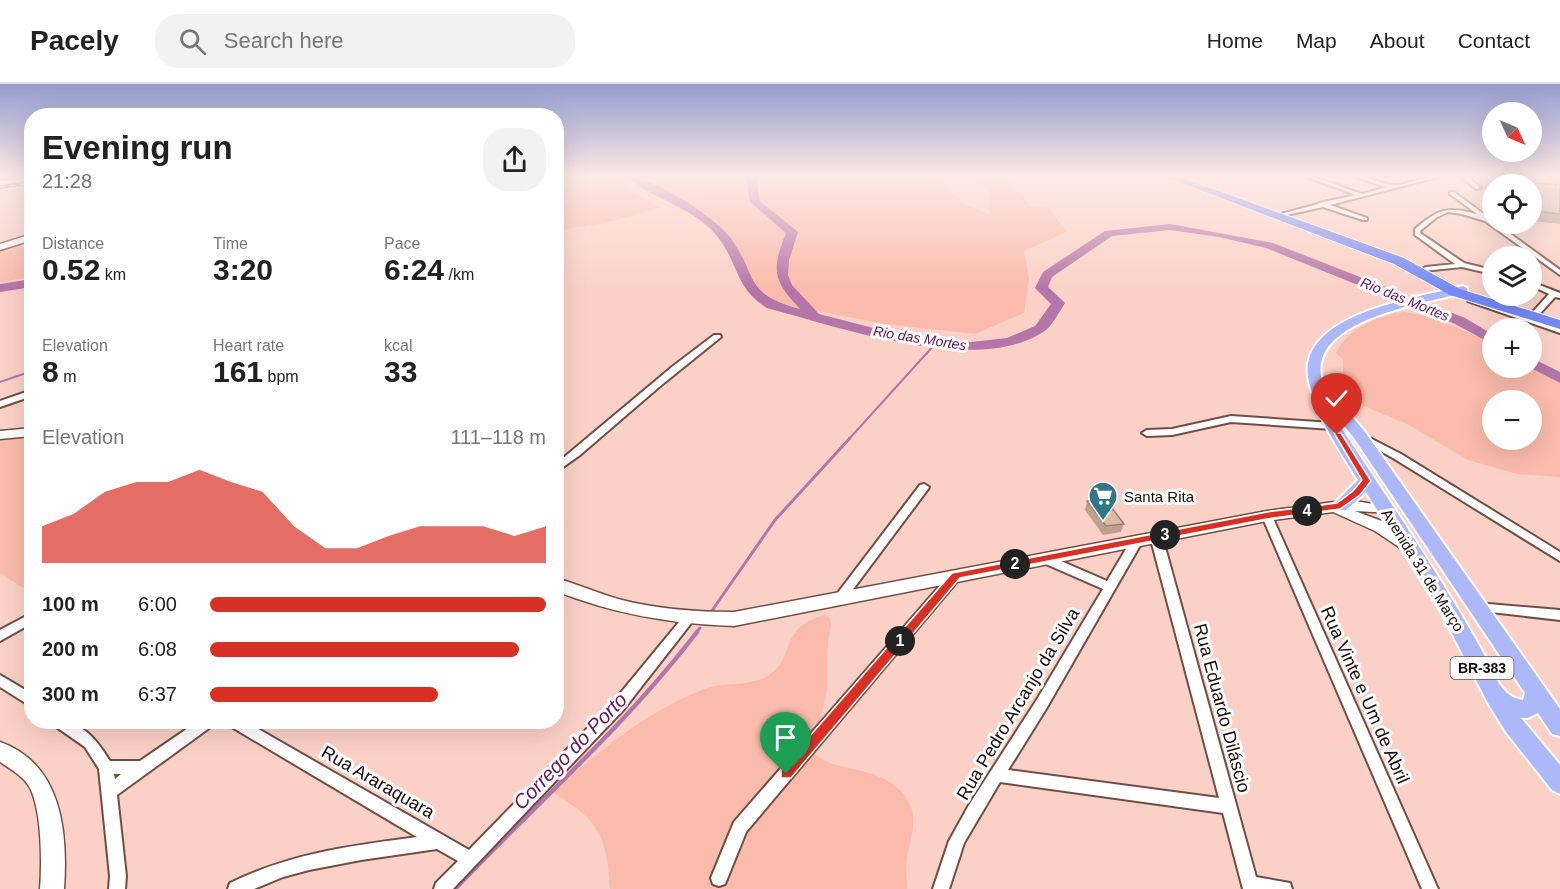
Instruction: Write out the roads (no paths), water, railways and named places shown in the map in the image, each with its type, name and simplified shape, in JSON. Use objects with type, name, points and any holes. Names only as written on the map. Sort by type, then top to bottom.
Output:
[{"type":"highway","points":[[1282,215],[1398,256],[1426,269],[1451,292]]},
{"type":"highway","points":[[1282,215],[1399,261],[1451,292],[1560,325]]},
{"type":"main road","points":[[0,247],[24,240]]},
{"type":"main road","name":"Avenida 31 de Março","points":[[1451,292],[1386,310],[1344,326],[1327,338],[1316,353],[1315,381],[1334,429],[1411,548],[1473,652],[1496,697],[1514,725],[1560,783]]},
{"type":"main road","name":"Avenida 31 de Março","points":[[1315,381],[1360,435],[1560,727]]},
{"type":"main road","points":[[1334,429],[1360,435]]},
{"type":"main road","points":[[0,435],[24,433]]},
{"type":"main road","points":[[1336,507],[1357,493],[1364,477],[1388,475]]},
{"type":"main road","points":[[1336,507],[1381,527],[1411,548]]},
{"type":"main road","points":[[564,587],[629,610],[688,619],[734,619],[1136,542],[1156,536],[1267,516],[1336,507],[1386,510],[1412,523],[1431,538]]},
{"type":"main road","points":[[1496,697],[1514,708],[1528,709],[1536,700],[1536,691]]},
{"type":"main road","points":[[0,751],[26,769],[40,785],[48,807],[52,889]]},
{"type":"street","points":[[1352,215],[1365,219]]},
{"type":"street","points":[[1432,215],[1417,231],[1417,234],[1462,265]]},
{"type":"street","points":[[1507,234],[1560,273]]},
{"type":"street","points":[[1426,269],[1462,265],[1482,270]]},
{"type":"street","points":[[1530,316],[1533,316],[1557,295],[1542,288]]},
{"type":"street","points":[[1451,292],[1502,313],[1560,331]]},
{"type":"street","points":[[564,463],[604,432],[670,371],[717,337]]},
{"type":"street","points":[[0,404],[24,396]]},
{"type":"street","points":[[1147,433],[1172,432],[1231,419],[1334,429]]},
{"type":"street","points":[[1360,435],[1560,557]]},
{"type":"street","points":[[841,597],[924,487]]},
{"type":"street","name":"Rua Vinte e Um de Abril","points":[[1267,516],[1430,889]]},
{"type":"street","name":"Rua Eduardo Diláscio","points":[[1156,536],[1250,887]]},
{"type":"street","name":"Rua Pedro Arcanjo da Silva","points":[[941,889],[957,841],[999,775],[1136,542]]},
{"type":"street","points":[[1043,558],[1110,587]]},
{"type":"street","points":[[718,878],[741,827],[956,575]]},
{"type":"street","points":[[1477,607],[1560,615]]},
{"type":"street","points":[[442,889],[619,705],[688,619]]},
{"type":"street","points":[[0,636],[24,622]]},
{"type":"street","points":[[0,680],[24,696]]},
{"type":"street","points":[[70,729],[90,743],[106,768],[118,876],[117,889]]},
{"type":"street","points":[[108,792],[197,729]]},
{"type":"street","name":"Rua Araraquara","points":[[247,729],[469,859]]},
{"type":"street","points":[[106,768],[143,767]]},
{"type":"street","points":[[999,775],[1230,807]]},
{"type":"street","points":[[236,889],[251,880],[310,863],[440,841]]},
{"type":"street","points":[[1250,887],[1284,889]]},
{"type":"waterway","name":"Rio das Mortes","points":[[696,215],[725,238],[743,276],[761,299],[772,305],[838,323],[927,342],[971,346],[1010,342],[1040,329],[1058,303],[1041,288],[1047,275],[1109,233],[1170,227],[1219,234],[1269,245],[1460,321],[1482,334]]},
{"type":"waterway","points":[[770,215],[792,232],[783,260],[784,281],[813,315]]},
{"type":"waterway","name":"Rio das Mortes","points":[[0,288],[24,284]]},
{"type":"waterway","points":[[849,439],[936,343]]},
{"type":"waterway","name":"Rio das Mortes","points":[[1542,368],[1560,378]]},
{"type":"waterway","points":[[0,382],[24,374]]},
{"type":"waterway","points":[[711,612],[775,520],[850,438]]},
{"type":"waterway","name":"Corrego do Porto","points":[[695,634],[700,628]]},
{"type":"waterway","name":"Corrego do Porto","points":[[455,889],[610,732],[669,667],[697,632]]},
{"type":"place","name":"Santa Rita","points":[[1103,522]]}]
